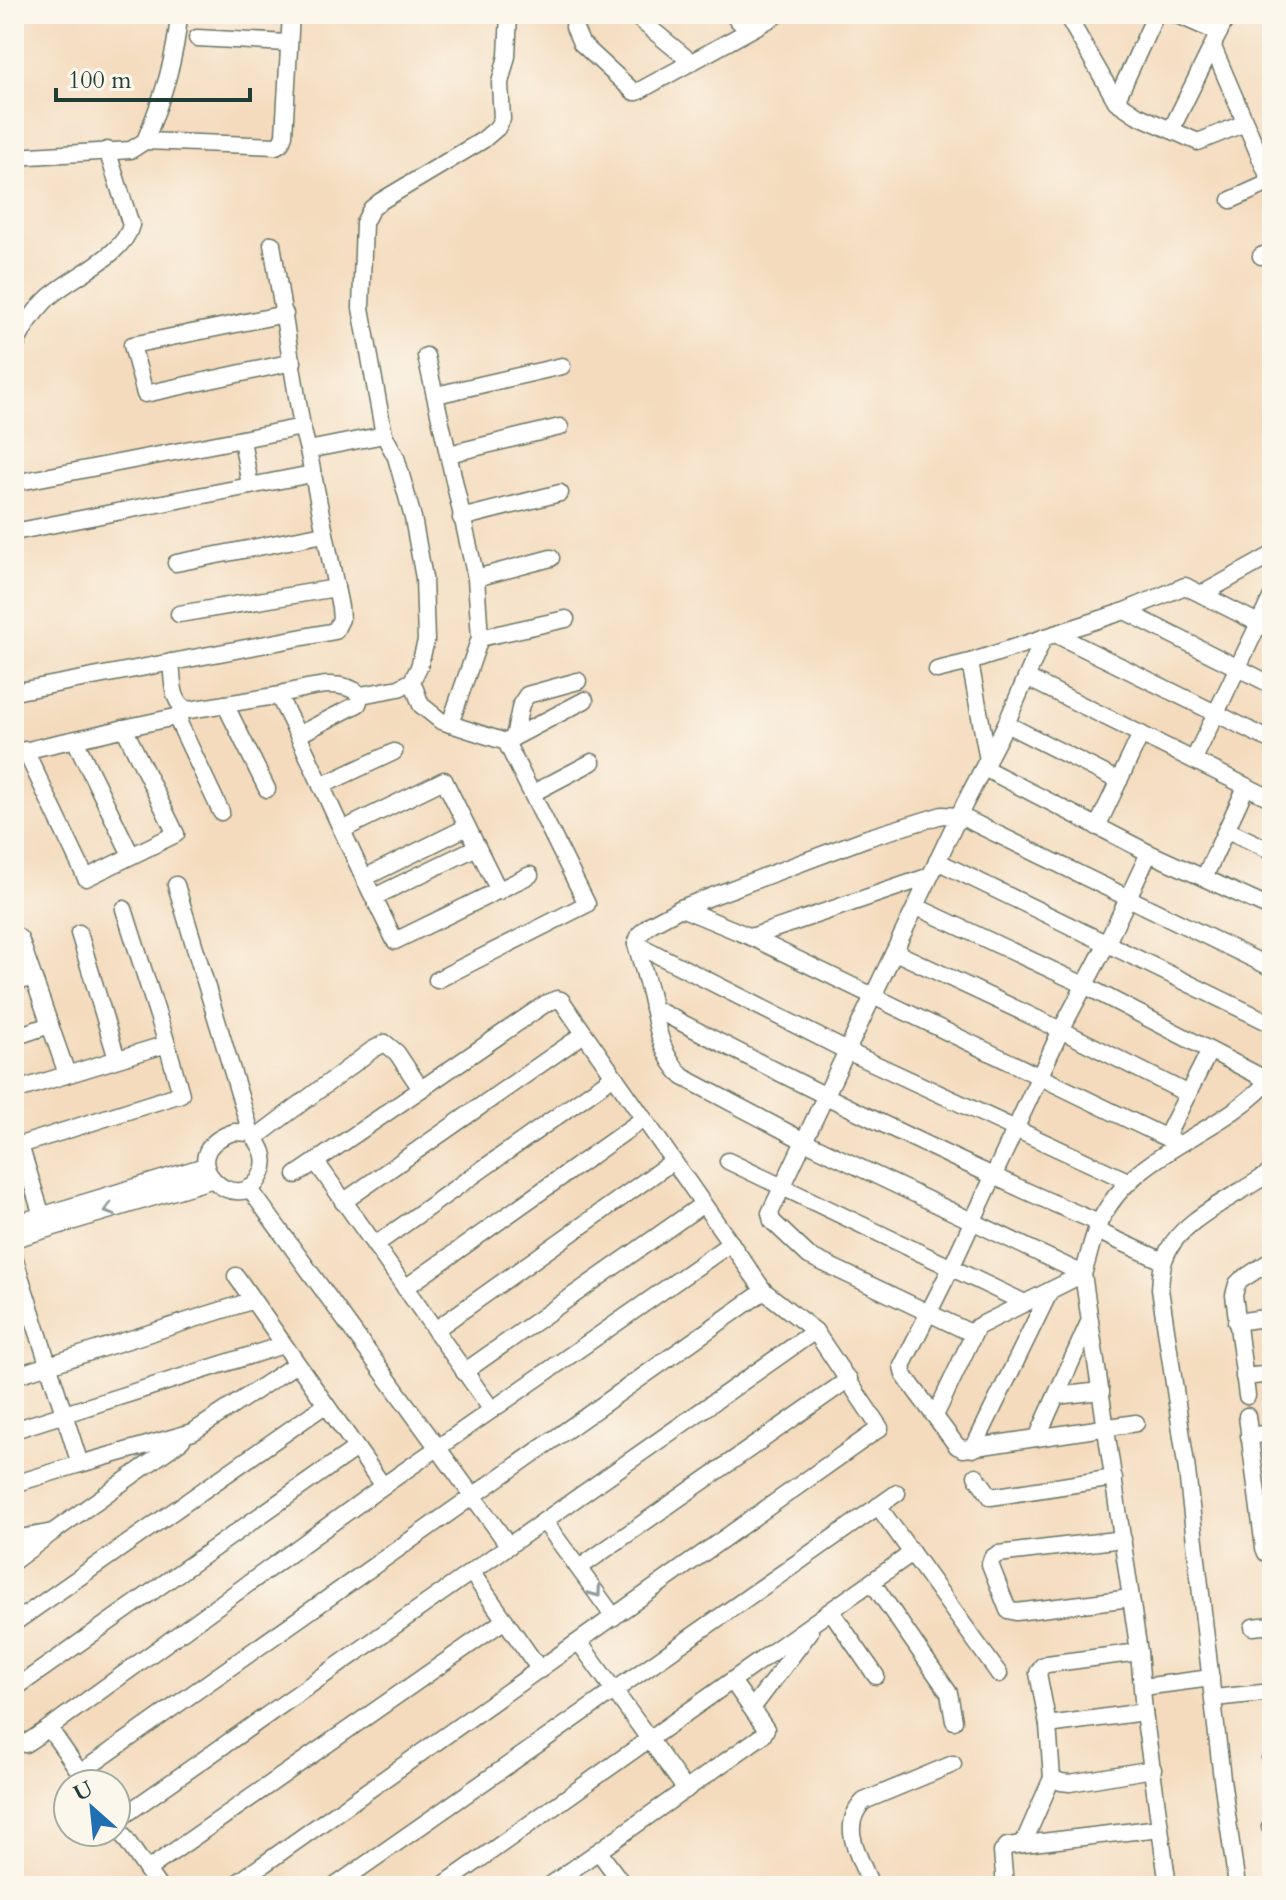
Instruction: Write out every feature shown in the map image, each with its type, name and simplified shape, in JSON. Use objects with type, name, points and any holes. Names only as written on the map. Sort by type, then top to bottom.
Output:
[{"type":"street","points":[[145,141],[165,92],[178,35],[179,14]]},
{"type":"street","points":[[14,157],[131,150],[145,141],[276,146],[284,135],[291,14]]},
{"type":"street","points":[[124,728],[176,834],[86,878],[20,752],[189,710],[347,684],[361,695],[399,688],[412,681],[426,641],[424,578],[413,518],[396,457],[384,435],[361,308],[364,223],[371,209],[381,201],[483,140],[497,128],[502,119],[500,83],[507,56],[509,14]]},
{"type":"street","points":[[576,14],[574,27],[581,43],[634,92],[779,14]]},
{"type":"street","points":[[633,14],[690,61]]},
{"type":"street","points":[[732,14],[748,30]]},
{"type":"street","points":[[1066,14],[1116,101],[1137,115],[1198,142],[1245,123]]},
{"type":"street","points":[[1077,32],[1085,14]]},
{"type":"street","points":[[1116,101],[1156,14]]},
{"type":"street","points":[[1175,14],[1216,40],[1245,123],[1272,183],[1231,200]]},
{"type":"street","points":[[1171,130],[1228,14]]},
{"type":"street","points":[[197,38],[288,43]]},
{"type":"street","points":[[14,352],[28,322],[48,299],[117,249],[129,233],[131,225],[107,150]]},
{"type":"street","points":[[14,692],[335,631],[341,619],[336,588],[302,427],[272,244]]},
{"type":"street","points":[[285,314],[132,345],[145,394],[293,362]]},
{"type":"street","points":[[426,356],[476,578],[480,638],[450,724]]},
{"type":"street","points":[[436,395],[562,366]]},
{"type":"street","points":[[14,483],[302,427]]},
{"type":"street","points":[[449,454],[560,427]]},
{"type":"street","points":[[308,450],[384,435]]},
{"type":"street","points":[[242,439],[250,486]]},
{"type":"street","points":[[14,532],[312,474]]},
{"type":"street","points":[[461,518],[560,493]]},
{"type":"street","points":[[176,563],[324,534]]},
{"type":"street","points":[[1202,594],[1272,555]]},
{"type":"street","points":[[476,578],[551,558]]},
{"type":"street","points":[[1255,563],[1272,574]]},
{"type":"street","points":[[937,670],[1125,611],[1185,586],[1266,627]]},
{"type":"street","points":[[179,614],[336,588]]},
{"type":"street","points":[[1194,759],[1238,669],[1266,627],[1272,596]]},
{"type":"street","points":[[1125,611],[1272,685]]},
{"type":"street","points":[[480,638],[566,619]]},
{"type":"street","points":[[973,1334],[799,1249],[770,1217],[873,996],[1049,636]]},
{"type":"street","points":[[1049,636],[1272,741]]},
{"type":"street","points":[[171,662],[176,702],[181,712],[179,723],[221,812]]},
{"type":"street","points":[[970,662],[986,764]]},
{"type":"street","points":[[1027,678],[1272,799]]},
{"type":"street","points":[[412,681],[421,705],[441,721],[510,739],[585,700]]},
{"type":"street","points":[[437,980],[587,904],[510,739],[527,695],[578,681]]},
{"type":"street","points":[[281,695],[280,699],[395,941],[530,875]]},
{"type":"street","points":[[298,735],[358,704],[361,695]]},
{"type":"street","points":[[225,704],[267,789]]},
{"type":"street","points":[[1006,724],[1119,781]]},
{"type":"street","points":[[1097,827],[1141,734]]},
{"type":"street","points":[[75,740],[131,855]]},
{"type":"street","points":[[321,786],[394,752]]},
{"type":"street","points":[[533,793],[592,762]]},
{"type":"street","points":[[986,764],[1097,827],[1272,909]]},
{"type":"street","points":[[342,830],[444,780],[499,891]]},
{"type":"street","points":[[1204,878],[1246,787]]},
{"type":"street","points":[[1083,1274],[804,1141],[683,1077],[659,1040],[636,944],[640,934],[651,924],[681,908],[867,838],[942,815],[960,816],[1272,968]]},
{"type":"street","points":[[364,878],[467,827]]},
{"type":"street","points":[[1227,830],[1272,851]]},
{"type":"street","points":[[374,897],[477,847]]},
{"type":"street","points":[[1136,1423],[973,1449],[960,1448],[902,1371],[902,1366],[1061,1030],[1106,945],[1149,853]]},
{"type":"street","points":[[751,937],[934,869],[1106,945],[1272,1024]]},
{"type":"street","points":[[176,885],[253,1136],[265,1158],[264,1170],[258,1181],[249,1188],[235,1192],[222,1189],[208,1173],[207,1150],[218,1137],[234,1132],[253,1136],[385,1043],[397,1053],[421,1089]]},
{"type":"street","points":[[917,907],[1084,985],[1209,1052],[1271,1079],[1239,1110],[1172,1141],[1130,1182],[1098,1227],[1083,1274],[1139,1652],[1164,1885]]},
{"type":"street","points":[[681,908],[751,937],[1172,1141]]},
{"type":"street","points":[[42,1216],[17,1146],[181,1094],[124,909]]},
{"type":"street","points":[[79,933],[117,1059]]},
{"type":"street","points":[[14,934],[20,939],[67,1074]]},
{"type":"street","points":[[636,944],[847,1051],[1130,1182]]},
{"type":"street","points":[[895,952],[1188,1094]]},
{"type":"street","points":[[14,983],[33,977]]},
{"type":"street","points":[[233,1886],[878,1431],[879,1423],[815,1331],[764,1291],[561,1000],[553,999],[296,1175]]},
{"type":"street","points":[[653,1008],[825,1097],[1163,1261]]},
{"type":"street","points":[[14,1037],[50,1025]]},
{"type":"street","points":[[343,1202],[584,1034]]},
{"type":"street","points":[[14,1091],[167,1044]]},
{"type":"street","points":[[1172,1141],[1188,1094],[1209,1052]]},
{"type":"street","points":[[375,1245],[614,1076]]},
{"type":"street","points":[[405,1288],[643,1119]]},
{"type":"street","points":[[435,1330],[673,1161]]},
{"type":"street","points":[[728,1161],[1025,1303]]},
{"type":"street","points":[[316,1162],[492,1410]]},
{"type":"street","points":[[1237,1886],[1187,1471],[1160,1289],[1163,1261],[1178,1235],[1272,1171]]},
{"type":"street","points":[[14,1224],[208,1173]]},
{"type":"street","points":[[14,1239],[208,1173]]},
{"type":"street","points":[[249,1188],[509,1546]]},
{"type":"street","points":[[464,1372],[703,1204]]},
{"type":"street","points":[[14,1733],[25,1744],[49,1728],[383,1486],[731,1243]]},
{"type":"street","points":[[14,1257],[80,1464]]},
{"type":"street","points":[[1247,1396],[1234,1295],[1237,1284],[1272,1260]]},
{"type":"street","points":[[935,1416],[979,1326],[1083,1274]]},
{"type":"street","points":[[236,1276],[383,1486]]},
{"type":"street","points":[[98,1768],[473,1496],[764,1291]]},
{"type":"street","points":[[973,1449],[1050,1291]]},
{"type":"street","points":[[14,1376],[251,1301]]},
{"type":"street","points":[[14,1320],[32,1314]]},
{"type":"street","points":[[1236,1322],[1272,1317]]},
{"type":"street","points":[[1037,1438],[1090,1320]]},
{"type":"street","points":[[132,1812],[815,1331]]},
{"type":"street","points":[[14,1430],[283,1345]]},
{"type":"street","points":[[14,1561],[193,1432],[296,1364]]},
{"type":"street","points":[[1244,1377],[1272,1374]]},
{"type":"street","points":[[579,1568],[849,1379]]},
{"type":"street","points":[[1056,1396],[1101,1391]]},
{"type":"street","points":[[14,1623],[325,1405]]},
{"type":"street","points":[[1247,1416],[1249,1436],[1265,1495],[1264,1548],[1266,1553],[1272,1555]]},
{"type":"street","points":[[14,1484],[193,1432]]},
{"type":"street","points":[[1249,1436],[1272,1433]]},
{"type":"street","points":[[14,1689],[356,1448]]},
{"type":"street","points":[[976,1476],[991,1497],[1114,1478]]},
{"type":"street","points":[[335,1886],[897,1493]]},
{"type":"street","points":[[878,1506],[999,1674]]},
{"type":"street","points":[[544,1521],[614,1617]]},
{"type":"street","points":[[14,1539],[53,1532]]},
{"type":"street","points":[[1123,1539],[998,1554],[990,1564],[1003,1602],[1008,1610],[1016,1612],[1131,1598]]},
{"type":"street","points":[[442,1886],[912,1553]]},
{"type":"street","points":[[471,1572],[540,1670]]},
{"type":"street","points":[[872,1582],[949,1693],[954,1721]]},
{"type":"street","points":[[826,1614],[876,1676]]},
{"type":"street","points":[[753,1707],[826,1614]]},
{"type":"street","points":[[147,1870],[505,1620]]},
{"type":"street","points":[[1253,1627],[1272,1625]]},
{"type":"street","points":[[579,1642],[686,1790]]},
{"type":"street","points":[[1023,1844],[1052,1778],[1048,1725],[1038,1673],[1042,1666],[1139,1652]]},
{"type":"street","points":[[1143,1687],[1211,1678]]},
{"type":"street","points":[[549,1886],[763,1735],[766,1729],[732,1681]]},
{"type":"street","points":[[1214,1698],[1272,1692]]},
{"type":"street","points":[[1048,1725],[1144,1712]]},
{"type":"street","points":[[49,1728],[77,1768]]},
{"type":"street","points":[[871,1886],[850,1825],[853,1812],[864,1801],[953,1764]]},
{"type":"street","points":[[1052,1778],[1070,1783],[1153,1769]]},
{"type":"street","points":[[1005,1886],[1003,1848],[1160,1828]]},
{"type":"street","points":[[132,1847],[158,1886]]},
{"type":"street","points":[[599,1852],[624,1886]]}]
